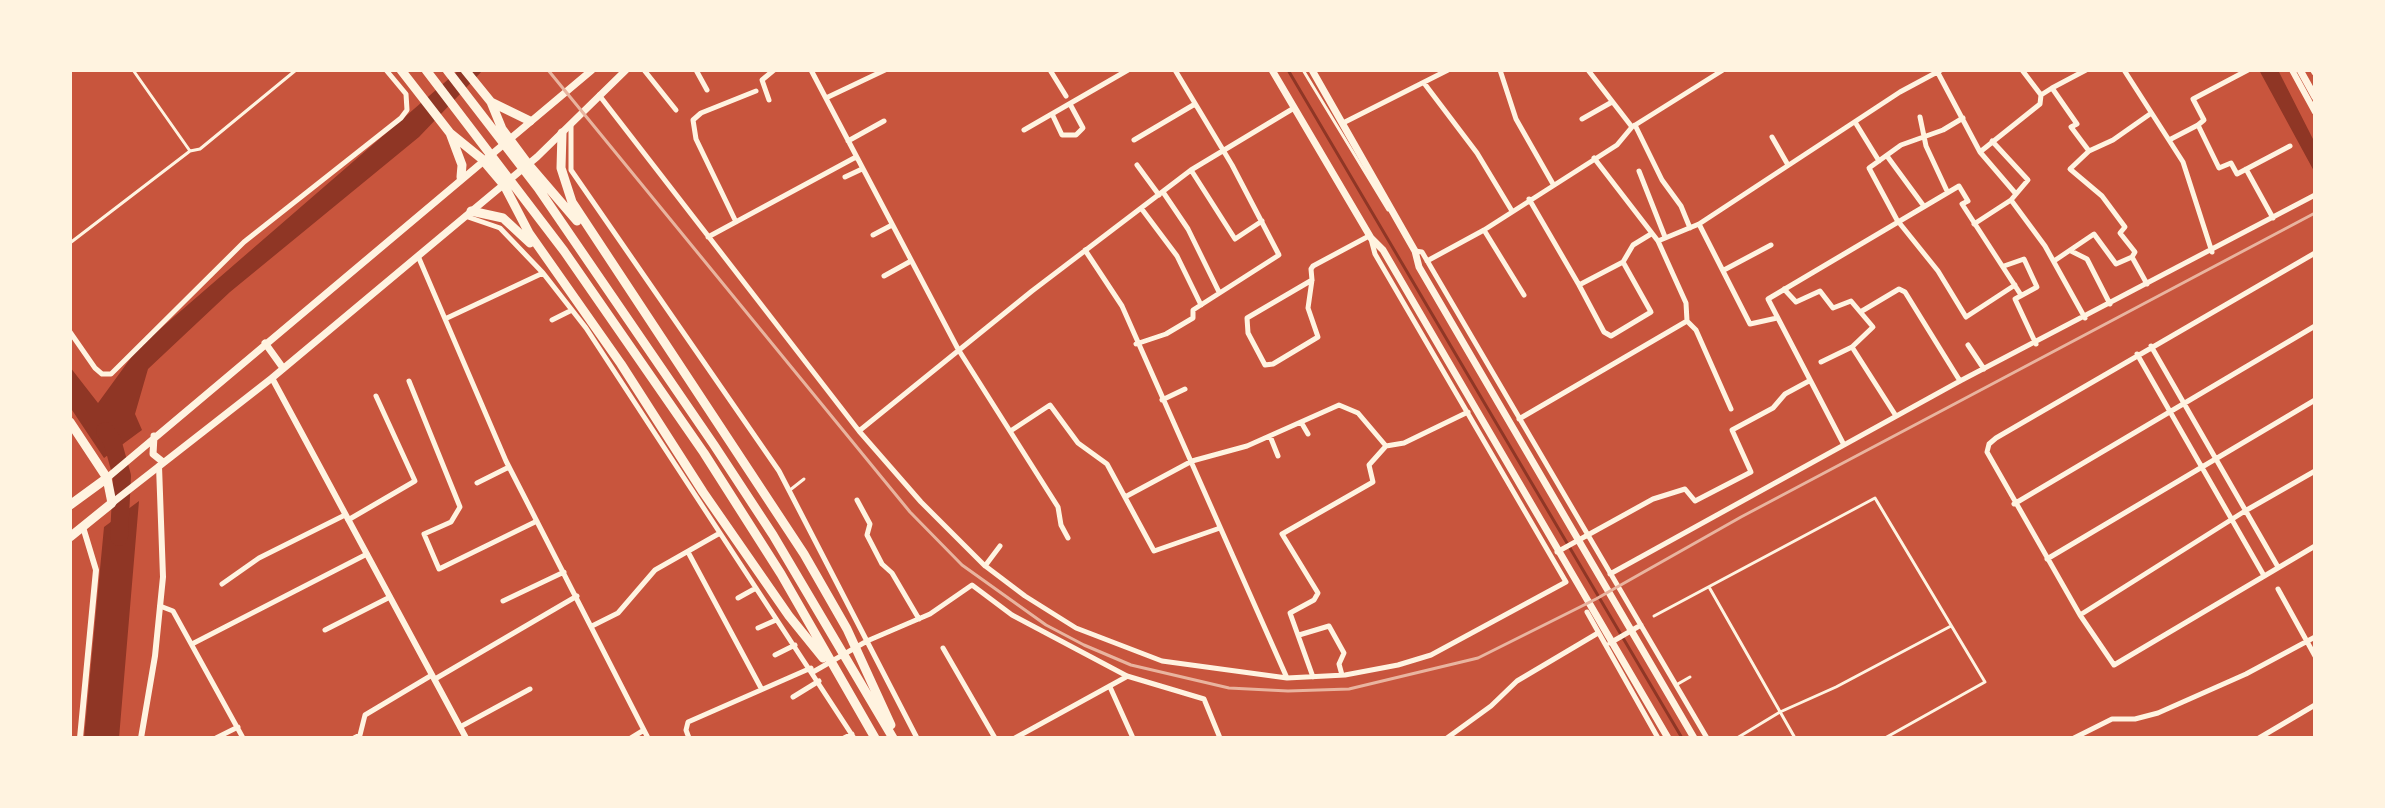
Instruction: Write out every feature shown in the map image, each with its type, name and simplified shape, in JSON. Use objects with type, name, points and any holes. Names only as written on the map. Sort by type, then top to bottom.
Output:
[{"type":"highway","points":[[401,70],[448,131],[482,159],[504,185],[544,256],[621,364],[703,492],[789,616],[838,676]]},
{"type":"highway","points":[[426,70],[555,240],[704,453],[775,564],[875,738]]},
{"type":"highway","points":[[447,70],[538,188],[714,445],[773,535],[894,738]]},
{"type":"highway","points":[[465,70],[489,99],[509,138],[528,164],[589,233]]},
{"type":"highway","points":[[489,99],[530,121]]},
{"type":"highway","points":[[448,131],[462,165],[461,177]]},
{"type":"highway","points":[[562,133],[561,168],[572,202],[589,233],[740,452],[804,554],[847,629],[894,738]]},
{"type":"highway","points":[[468,214],[503,218],[544,256]]},
{"type":"highway","points":[[70,422],[107,478],[115,501],[70,537]]},
{"type":"highway","points":[[70,505],[107,478]]},
{"type":"main road","points":[[107,478],[155,434],[592,70]]},
{"type":"main road","points":[[115,501],[272,378],[504,185],[626,70]]},
{"type":"main road","points":[[1272,70],[1370,237],[1397,274],[1668,738]]},
{"type":"main road","points":[[1312,70],[1415,251],[1419,267],[1694,738]]},
{"type":"main road","points":[[2300,70],[2315,97]]},
{"type":"main road","points":[[265,343],[283,368]]},
{"type":"main road","points":[[155,434],[153,454],[161,464]]},
{"type":"street","points":[[70,332],[95,368],[102,374],[111,374],[244,242],[401,118],[407,110],[406,94],[386,70]]},
{"type":"street","points":[[644,70],[676,110]]},
{"type":"street","points":[[696,70],[707,90]]},
{"type":"street","points":[[769,100],[762,80],[764,75],[774,70]]},
{"type":"street","points":[[811,70],[958,349],[1061,512],[1061,525],[1068,538]]},
{"type":"street","points":[[826,98],[873,72],[885,70]]},
{"type":"street","points":[[1050,70],[1066,96]]},
{"type":"street","points":[[1024,130],[1128,70]]},
{"type":"street","points":[[1136,344],[1166,334],[1193,318],[1193,311],[1201,305],[1279,255],[1175,70]]},
{"type":"street","points":[[1500,70],[1516,119],[1553,184]]},
{"type":"street","points":[[1588,70],[1633,126],[1662,180],[1681,206],[1690,228]]},
{"type":"street","points":[[1427,261],[1484,230],[1617,145],[1633,126],[1723,70]]},
{"type":"street","points":[[1980,152],[2040,104],[2041,95],[2022,70]]},
{"type":"street","points":[[2041,95],[2086,70]]},
{"type":"street","points":[[2124,70],[2150,114],[2171,139],[2197,200],[2212,252]]},
{"type":"street","points":[[2171,139],[2204,120],[2193,99],[2248,70]]},
{"type":"street","points":[[2292,70],[2315,112]]},
{"type":"street","points":[[1343,123],[1444,71]]},
{"type":"street","points":[[1658,241],[1699,224],[1938,71],[1980,152],[2016,194]]},
{"type":"street","points":[[1424,83],[1477,153],[1512,211]]},
{"type":"street","points":[[2052,88],[2077,124],[2071,127],[2089,151]]},
{"type":"street","points":[[736,222],[696,139],[693,120],[701,113],[756,91]]},
{"type":"street","points":[[599,95],[859,431],[921,502],[985,566],[1076,628],[1162,661],[1287,678],[1342,675],[1431,655],[1563,585],[1566,577],[1554,554],[1375,254],[1370,237],[1313,266],[1312,280],[1308,308],[1318,337],[1273,364],[1265,365],[1248,333],[1247,318],[1312,280]]},
{"type":"street","points":[[1582,119],[1612,102]]},
{"type":"street","points":[[1053,116],[1062,135],[1076,135],[1083,128],[1070,104]]},
{"type":"street","points":[[1134,140],[1195,104]]},
{"type":"street","points":[[859,431],[958,349],[1141,207],[1191,170],[1294,108]]},
{"type":"street","points":[[2054,261],[2096,234],[2116,264],[2132,257],[2135,252],[2120,232],[2125,227],[2102,196],[2070,169],[2089,151],[2113,140],[2150,114]]},
{"type":"street","points":[[1920,117],[1926,146],[1947,191]]},
{"type":"street","points":[[1963,118],[1926,137],[1901,145],[1869,168],[1897,220],[1938,271],[1966,317],[2015,285]]},
{"type":"street","points":[[848,141],[884,121]]},
{"type":"street","points":[[1855,122],[1879,161]]},
{"type":"street","points":[[571,124],[571,170],[790,490],[917,738]]},
{"type":"street","points":[[2198,125],[2219,168],[2231,163],[2237,174],[2290,146]]},
{"type":"street","points":[[1772,137],[1788,165]]},
{"type":"street","points":[[1974,224],[2011,200],[2028,180],[1992,141]]},
{"type":"street","points":[[1887,156],[1923,205]]},
{"type":"street","points":[[708,237],[856,157]]},
{"type":"street","points":[[1594,158],[1658,241],[1687,318],[1696,330],[1731,409]]},
{"type":"street","points":[[1137,165],[1188,229],[1219,292]]},
{"type":"street","points":[[845,177],[862,169]]},
{"type":"street","points":[[2246,169],[2273,218]]},
{"type":"street","points":[[1191,170],[1232,237],[1238,238],[1262,221]]},
{"type":"street","points":[[1639,171],[1665,237]]},
{"type":"street","points":[[1844,445],[1767,300],[1897,220],[1960,186],[1968,201],[1961,204],[2021,295]]},
{"type":"street","points":[[1610,574],[1960,381],[2212,252],[2315,195]]},
{"type":"street","points":[[1529,199],[1604,332],[1614,335],[1651,312],[1623,262]]},
{"type":"street","points":[[2011,200],[2054,261],[2085,318]]},
{"type":"street","points":[[1141,207],[1177,256],[1201,305]]},
{"type":"street","points":[[468,214],[500,228],[543,273],[572,310],[819,681],[853,736],[844,738]]},
{"type":"street","points":[[1699,224],[1750,324],[1777,318]]},
{"type":"street","points":[[873,235],[892,225]]},
{"type":"street","points":[[1484,230],[1524,295]]},
{"type":"street","points":[[1579,285],[1623,262],[1633,245],[1651,234]]},
{"type":"street","points":[[1724,270],[1771,245]]},
{"type":"street","points":[[1085,250],[1122,306],[1136,344],[1192,461],[1287,678]]},
{"type":"street","points":[[1415,251],[1422,252],[1585,536],[1707,738]]},
{"type":"street","points":[[2071,251],[2087,259],[2110,304]]},
{"type":"street","points":[[2315,253],[2137,354],[1989,444],[1987,452],[2080,615],[2114,665],[2315,546]]},
{"type":"street","points":[[418,256],[509,467],[648,738]]},
{"type":"street","points":[[2132,257],[2147,284]]},
{"type":"street","points":[[2004,266],[2024,259],[2037,287],[2015,299],[2036,344]]},
{"type":"street","points":[[884,276],[911,261]]},
{"type":"street","points":[[447,318],[543,273]]},
{"type":"street","points":[[1784,289],[1796,302],[1819,291],[1833,308],[1849,300],[1862,311],[1874,329],[1852,347],[1821,362]]},
{"type":"street","points":[[1862,311],[1899,289],[1905,292],[1960,381]]},
{"type":"street","points":[[552,320],[572,310]]},
{"type":"street","points":[[1519,419],[1687,318]]},
{"type":"street","points":[[2014,504],[2315,326]]},
{"type":"street","points":[[1968,345],[1984,369]]},
{"type":"street","points":[[2151,346],[2278,567]]},
{"type":"street","points":[[1852,347],[1896,416]]},
{"type":"street","points":[[2137,354],[2263,574]]},
{"type":"street","points":[[272,378],[466,738]]},
{"type":"street","points":[[409,381],[460,507],[451,522],[424,534],[439,569],[537,521]]},
{"type":"street","points":[[1554,554],[1653,499],[1685,489],[1695,501],[1751,472],[1732,430],[1773,408],[1785,394],[1809,381]]},
{"type":"street","points":[[1162,400],[1185,389]]},
{"type":"street","points":[[222,584],[259,558],[415,483],[376,396]]},
{"type":"street","points":[[2047,559],[2200,465],[2315,400]]},
{"type":"street","points":[[1012,430],[1050,405],[1078,443],[1107,464],[1154,551],[1220,528]]},
{"type":"street","points":[[1125,497],[1192,461],[1225,454],[1339,405],[1348,407],[1386,446]]},
{"type":"street","points":[[1313,677],[1290,613],[1314,600],[1318,593],[1283,532],[1373,482],[1369,465],[1386,446],[1404,443],[1468,412]]},
{"type":"street","points":[[1301,422],[1308,434]]},
{"type":"street","points":[[1270,436],[1278,456]]},
{"type":"street","points":[[141,738],[163,577],[161,464]]},
{"type":"street","points":[[477,483],[509,467]]},
{"type":"street","points":[[2080,615],[2230,520],[2315,471]]},
{"type":"street","points":[[857,500],[870,524],[867,535],[882,564],[892,573],[919,619]]},
{"type":"street","points":[[80,738],[96,570],[83,527]]},
{"type":"street","points":[[592,626],[618,613],[655,570],[720,533]]},
{"type":"street","points":[[985,566],[1000,546]]},
{"type":"street","points":[[688,552],[761,688]]},
{"type":"street","points":[[192,644],[367,554]]},
{"type":"street","points":[[503,601],[564,572]]},
{"type":"street","points":[[689,738],[686,730],[688,722],[761,688],[812,670],[867,641],[919,619],[972,585],[1035,628],[1127,676],[1204,699],[1220,738]]},
{"type":"street","points":[[738,598],[756,588]]},
{"type":"street","points":[[2278,589],[2315,656]]},
{"type":"street","points":[[354,738],[360,735],[365,715],[577,596]]},
{"type":"street","points":[[325,630],[390,597]]},
{"type":"street","points":[[160,606],[173,611],[243,738]]},
{"type":"street","points":[[1587,612],[1658,738]]},
{"type":"street","points":[[758,628],[776,620]]},
{"type":"street","points":[[1299,635],[1329,626],[1344,653],[1339,664],[1342,675]]},
{"type":"street","points":[[1606,645],[1640,626]]},
{"type":"street","points":[[1447,738],[1491,706],[1517,681],[1598,633]]},
{"type":"street","points":[[2074,738],[2112,719],[2135,719],[2158,713],[2315,637]]},
{"type":"street","points":[[775,655],[795,645]]},
{"type":"street","points":[[943,648],[995,738]]},
{"type":"street","points":[[1015,738],[1127,676]]},
{"type":"street","points":[[793,697],[819,681]]},
{"type":"street","points":[[1110,687],[1133,738]]},
{"type":"street","points":[[460,727],[530,689]]},
{"type":"street","points":[[2259,738],[2315,705]]},
{"type":"street","points":[[216,738],[238,727]]},
{"type":"street","points":[[631,738],[644,730]]},
{"type":"lane","points":[[133,70],[190,151]]},
{"type":"lane","points":[[70,243],[190,151],[200,149],[296,70]]},
{"type":"lane","points":[[1303,70],[1383,204],[1415,251]]},
{"type":"lane","points":[[790,490],[804,479]]},
{"type":"lane","points":[[1654,616],[1875,498],[1985,682],[1885,738]]},
{"type":"lane","points":[[1709,587],[1795,738]]},
{"type":"lane","points":[[1737,738],[1780,712],[1836,687],[1951,626]]},
{"type":"lane","points":[[1676,685],[1690,677]]},
{"type":"shaded area","points":[[459,70],[483,70],[419,137],[230,292],[148,369],[135,414],[142,430],[104,458],[70,407],[70,367],[98,403],[138,348]]},
{"type":"shaded area","points":[[2259,70],[2278,70],[2315,143],[2315,173]]},
{"type":"shaded area","points":[[139,501],[119,738],[84,738],[104,527]]},
{"type":"waterway","points":[[1288,70],[1682,738]]},
{"type":"waterway","points":[[105,431],[112,440],[122,476],[119,537]]},
{"type":"railway","points":[[548,70],[910,512],[962,565],[1046,625],[1084,645],[1131,665],[1229,688],[1288,691],[1349,689],[1478,658],[1596,599],[1741,517],[2315,213]]}]
